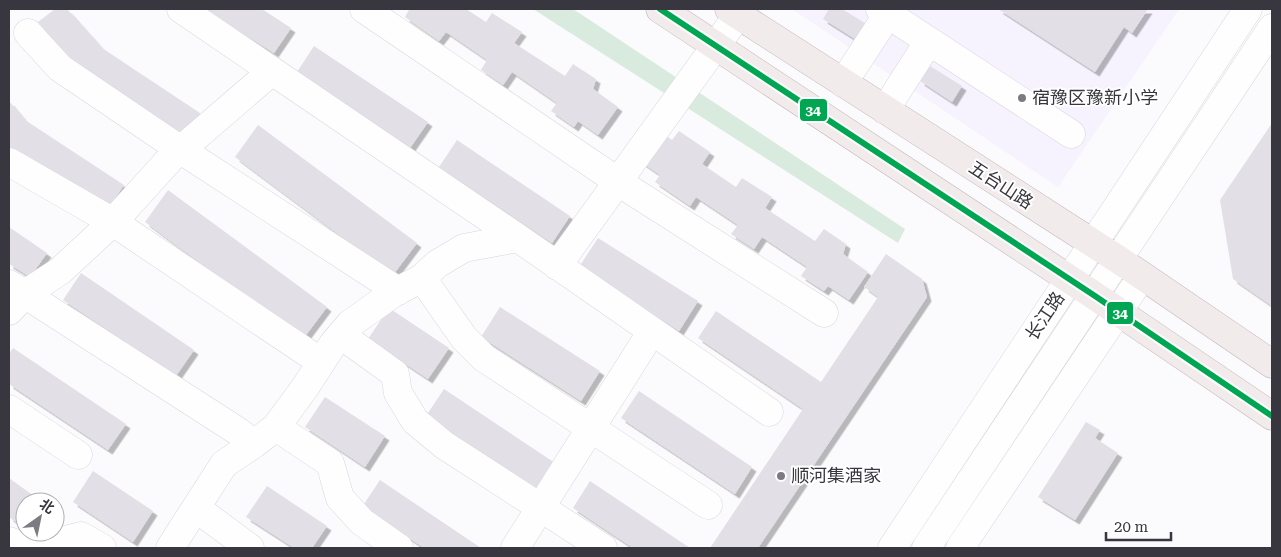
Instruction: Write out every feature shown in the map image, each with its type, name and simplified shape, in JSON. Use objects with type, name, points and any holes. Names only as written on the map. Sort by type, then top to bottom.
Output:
[{"type":"main road","points":[[660,9],[1095,296],[1272,416]]},
{"type":"main road","name":"五台山路","points":[[733,12],[1119,260],[1272,364]]},
{"type":"street","points":[[181,9],[518,238],[769,412]]},
{"type":"street","points":[[364,9],[617,180],[824,313]]},
{"type":"street","name":"长江路","points":[[892,548],[1248,9]]},
{"type":"street","points":[[843,83],[884,11],[1071,134]]},
{"type":"street","points":[[558,266],[617,180],[716,46],[733,12]]},
{"type":"street","name":"长江路","points":[[926,548],[1272,28]]},
{"type":"street","points":[[28,33],[60,68],[181,150],[398,291]]},
{"type":"street","points":[[885,110],[929,41]]},
{"type":"street","points":[[14,296],[60,271],[113,222],[181,150],[272,72]]},
{"type":"street","points":[[9,162],[113,222],[321,362]]},
{"type":"street","points":[[170,548],[224,464],[254,444],[276,426],[350,324],[398,291],[422,278],[437,264],[464,248],[518,238]]},
{"type":"street","points":[[944,522],[971,545],[1142,276]]},
{"type":"street","points":[[422,278],[464,338],[484,358],[708,505]]},
{"type":"street","points":[[14,296],[239,432],[254,444]]},
{"type":"street","points":[[515,548],[652,331]]},
{"type":"street","points":[[341,335],[395,374],[398,392],[415,421],[444,445],[603,548]]},
{"type":"street","points":[[9,409],[78,456]]},
{"type":"street","points":[[276,426],[330,463],[340,498],[362,522],[399,548]]},
{"type":"street","points":[[196,508],[250,548]]},
{"type":"street","points":[[34,548],[81,536],[102,548]]},
{"type":"street","points":[[9,541],[27,548]]},
{"type":"shaded area","name":"宿豫区豫新小学","points":[[792,9],[1179,9],[1058,187]]},
{"type":"green space","points":[[533,9],[573,9],[905,229],[898,243]]},
{"type":"building","points":[[55,9],[67,9],[102,48],[200,113],[183,138],[78,72],[38,22]]},
{"type":"building","points":[[204,9],[262,9],[291,28],[274,53]]},
{"type":"building","points":[[407,9],[466,9],[486,22],[492,13],[522,32],[514,43],[565,76],[573,64],[596,79],[593,89],[618,107],[598,135],[578,121],[574,127],[551,111],[557,103],[512,72],[503,85],[481,70],[487,60],[446,32],[439,41],[405,17],[409,10]]},
{"type":"building","points":[[829,9],[842,9],[865,23],[855,39],[823,19]]},
{"type":"building","points":[[998,9],[1148,9],[1132,33],[1124,27],[1095,72]]},
{"type":"building","points":[[314,46],[428,122],[410,148],[297,72]]},
{"type":"building","points":[[930,66],[962,86],[952,102],[920,81]]},
{"type":"building","points":[[9,101],[25,120],[124,185],[107,210],[9,149]]},
{"type":"building","points":[[1272,123],[1272,306],[1233,279],[1220,200]]},
{"type":"building","points":[[258,125],[417,243],[393,275],[235,157]]},
{"type":"building","points":[[658,130],[672,140],[679,131],[710,152],[702,164],[736,187],[742,178],[772,197],[765,208],[815,241],[824,229],[846,244],[843,254],[868,272],[849,300],[828,286],[824,291],[801,276],[807,267],[762,237],[754,249],[731,234],[738,225],[696,197],[690,206],[655,182],[660,175],[638,160]]},
{"type":"building","points":[[457,140],[570,216],[552,243],[439,167]]},
{"type":"building","points":[[168,190],[327,307],[303,339],[145,222]]},
{"type":"building","points":[[9,227],[47,253],[30,277],[9,264]]},
{"type":"building","points":[[598,238],[698,301],[679,331],[579,267]]},
{"type":"building","points":[[886,254],[922,279],[927,297],[758,548],[710,548],[803,409],[698,338],[716,311],[821,382],[878,297],[864,287]]},
{"type":"building","points":[[81,273],[194,350],[176,376],[63,300]]},
{"type":"building","points":[[500,307],[600,371],[581,401],[481,337]]},
{"type":"building","points":[[389,308],[449,348],[428,379],[368,339]]},
{"type":"building","points":[[13,348],[126,424],[108,450],[9,384],[9,354]]},
{"type":"building","points":[[444,389],[558,465],[540,492],[426,416]]},
{"type":"building","points":[[639,391],[752,467],[735,494],[621,418]]},
{"type":"building","points":[[325,397],[385,436],[365,467],[305,427]]},
{"type":"building","points":[[1086,422],[1100,430],[1095,438],[1118,453],[1075,520],[1038,497]]},
{"type":"building","points":[[93,471],[153,511],[133,542],[73,502]]},
{"type":"building","points":[[9,478],[28,492],[15,492],[15,521],[9,517]]},
{"type":"building","points":[[380,480],[481,548],[424,548],[362,507]]},
{"type":"building","points":[[590,481],[690,548],[633,548],[573,508]]},
{"type":"building","points":[[267,486],[327,526],[312,548],[294,548],[246,517]]},
{"type":"transit line","name":"34","points":[[660,9],[1095,296],[1272,416]]},
{"type":"place","name":"宿豫区豫新小学","points":[[1022,98]]},
{"type":"place","name":"顺河集酒家","points":[[781,476]]}]
